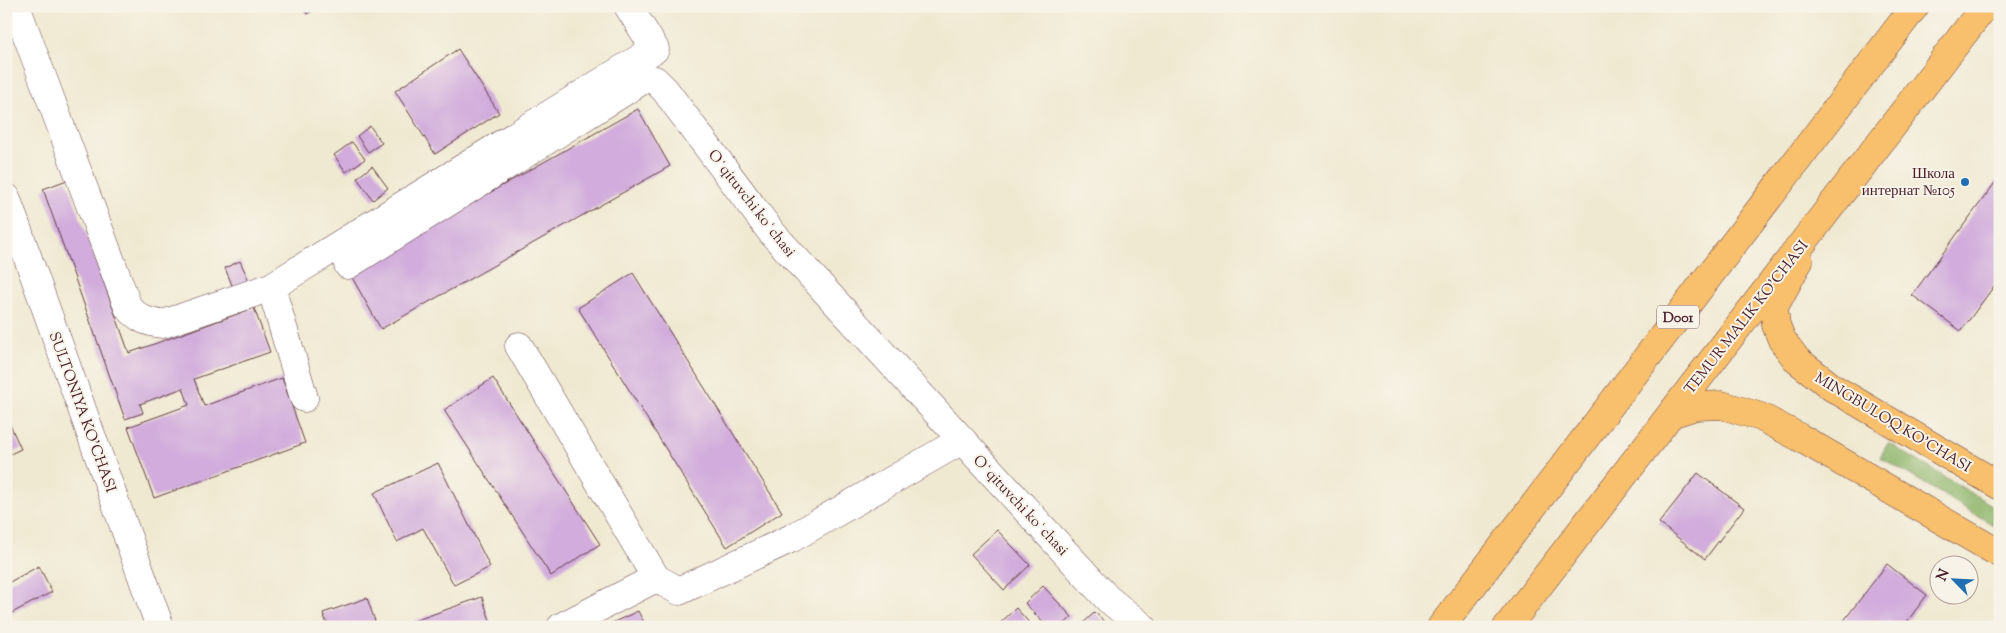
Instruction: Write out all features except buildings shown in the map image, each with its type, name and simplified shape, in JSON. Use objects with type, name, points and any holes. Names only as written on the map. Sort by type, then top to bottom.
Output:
[{"type":"main road","name":"D001","points":[[1441,627],[1915,6]]},
{"type":"main road","name":"TEMUR MALIK KO'CHASI","points":[[1507,627],[1985,6]]},
{"type":"main road","name":"MINGBULOQ KO'CHASI","points":[[1821,219],[1774,307],[1776,325],[1789,351],[1806,369],[1833,388],[2000,486]]},
{"type":"main road","points":[[1671,414],[1696,406],[1722,405],[1761,417],[1799,437],[2000,554]]},
{"type":"street","points":[[16,6],[128,307],[137,316],[149,323],[163,324],[271,287],[655,49],[628,6]]},
{"type":"street","name":"Oʻqituvchi koʻchasi","points":[[348,265],[646,78],[655,80],[665,90],[772,233],[1108,599],[1143,627]]},
{"type":"street","name":"SULTONIYA KO'CHASI","points":[[6,198],[160,627]]},
{"type":"street","points":[[271,287],[304,398]]},
{"type":"street","points":[[519,346],[656,578],[680,592],[792,538],[962,440]]},
{"type":"street","points":[[561,627],[656,578]]},
{"type":"green space","points":[[1888,443],[2000,510],[2000,529],[1880,457]]},
{"type":"place","name":"Школа интернат №105","points":[[1965,182]]}]
